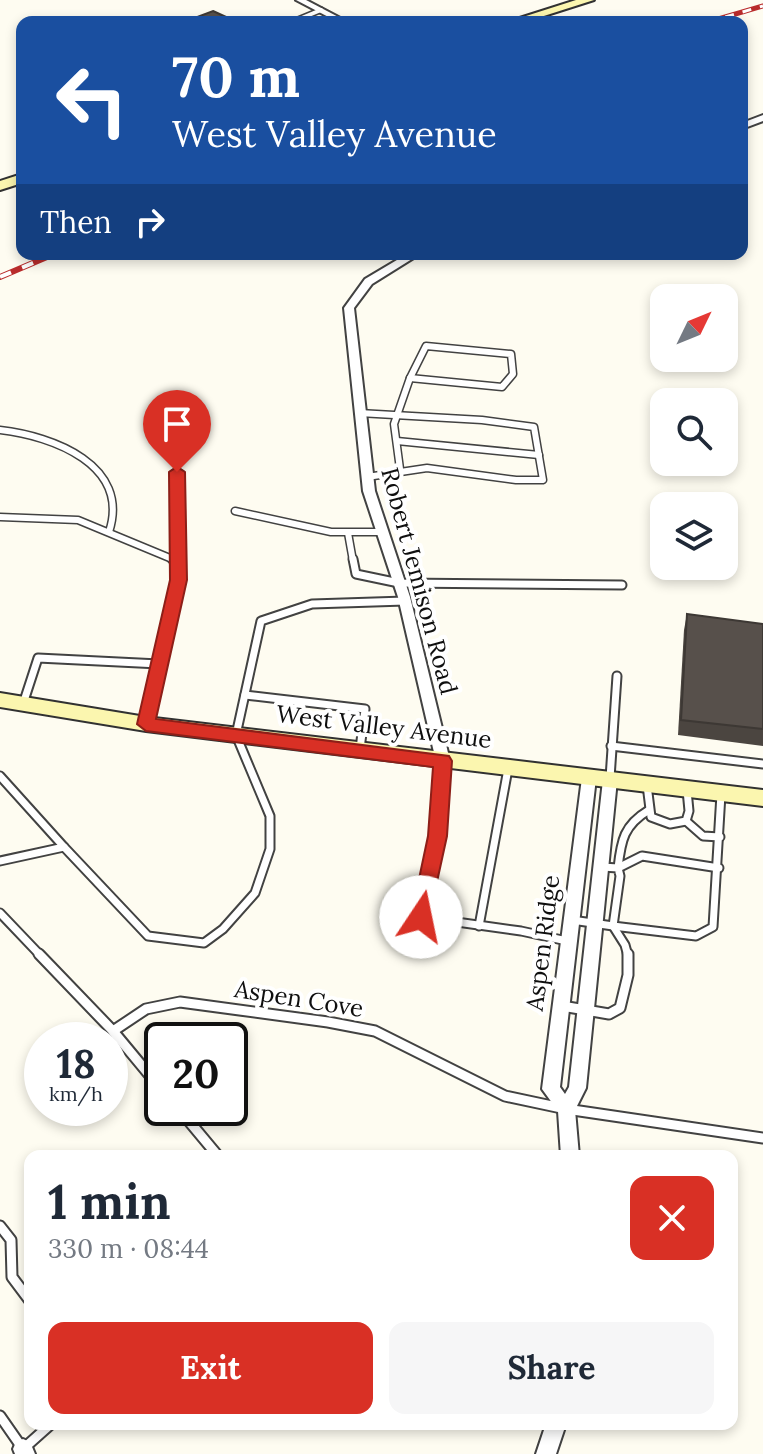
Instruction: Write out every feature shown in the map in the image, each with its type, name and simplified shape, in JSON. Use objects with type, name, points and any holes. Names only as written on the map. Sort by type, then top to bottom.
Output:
[{"type":"street","points":[[300,0],[332,16]]},
{"type":"street","points":[[533,16],[588,0]]},
{"type":"street","name":"Robert Jemison Road","points":[[403,260],[375,274],[358,290],[349,308],[367,477],[405,601],[443,761]]},
{"type":"street","points":[[146,724],[178,580],[177,472]]},
{"type":"street","name":"West Valley Avenue","points":[[0,700],[146,724],[763,798]]},
{"type":"street","name":"Aspen Ridge","points":[[566,1109],[577,1088],[594,923],[610,867],[600,779]]},
{"type":"street","name":"Aspen Ridge","points":[[569,1150],[566,1109],[551,1089],[572,920],[600,779]]},
{"type":"street","points":[[569,941],[592,945]]},
{"type":"street","points":[[557,1041],[581,1046]]},
{"type":"street","points":[[546,1454],[554,1430]]},
{"type":"lane","points":[[306,16],[321,10]]},
{"type":"lane","points":[[400,469],[394,424],[410,378],[426,346],[511,354],[513,374],[502,387],[410,378]]},
{"type":"lane","points":[[359,413],[482,420],[534,427],[543,480],[524,482],[435,468],[400,469],[367,477]]},
{"type":"lane","points":[[0,430],[40,434],[68,445],[81,455],[110,489],[115,506],[109,532]]},
{"type":"lane","points":[[397,441],[539,455]]},
{"type":"lane","points":[[235,511],[348,533],[382,532]]},
{"type":"lane","points":[[0,517],[78,520],[178,561]]},
{"type":"lane","points":[[348,533],[356,574],[399,583],[622,585]]},
{"type":"lane","points":[[0,776],[148,936],[204,943],[223,929],[255,893],[270,849],[270,816],[236,735],[261,621],[312,604],[405,601]]},
{"type":"lane","points":[[23,704],[38,658],[159,664]]},
{"type":"lane","points":[[600,779],[611,746],[617,676]]},
{"type":"lane","points":[[245,695],[365,709],[359,751]]},
{"type":"lane","points":[[611,746],[763,764]]},
{"type":"lane","points":[[443,761],[437,836],[421,917],[569,941]]},
{"type":"lane","points":[[479,926],[508,769]]},
{"type":"lane","points":[[647,785],[651,817],[670,824],[686,821]]},
{"type":"lane","points":[[686,821],[689,811],[687,790]]},
{"type":"lane","points":[[572,920],[696,936],[713,927],[719,868],[721,794]]},
{"type":"lane","points":[[610,867],[622,831],[632,819],[649,810]]},
{"type":"lane","points":[[686,821],[703,836],[720,837]]},
{"type":"lane","points":[[0,861],[64,847]]},
{"type":"lane","points":[[610,867],[642,856],[719,868]]},
{"type":"lane","points":[[610,867],[620,876],[613,926]]},
{"type":"lane","points":[[0,913],[104,1022]]},
{"type":"lane","points":[[562,1006],[609,1014],[620,1008],[630,949],[613,926]]},
{"type":"lane","name":"Aspen Cove","points":[[126,1022],[146,1009],[180,1002],[328,1022],[375,1031],[505,1096],[566,1109],[763,1138]]},
{"type":"lane","points":[[128,1049],[144,1068]]},
{"type":"lane","points":[[193,1126],[213,1150]]},
{"type":"lane","points":[[0,1226],[11,1240],[12,1277],[24,1293]]},
{"type":"lane","points":[[0,1416],[24,1452],[45,1430]]},
{"type":"building","points":[[213,11],[224,16],[200,16]]},
{"type":"building","points":[[687,614],[763,624],[763,729],[681,720]]},
{"type":"railway","points":[[729,16],[763,6]]},
{"type":"railway","points":[[0,277],[40,260]]},
{"type":"route","points":[[177,472],[178,580],[146,724],[443,761],[437,836],[421,917]]}]
